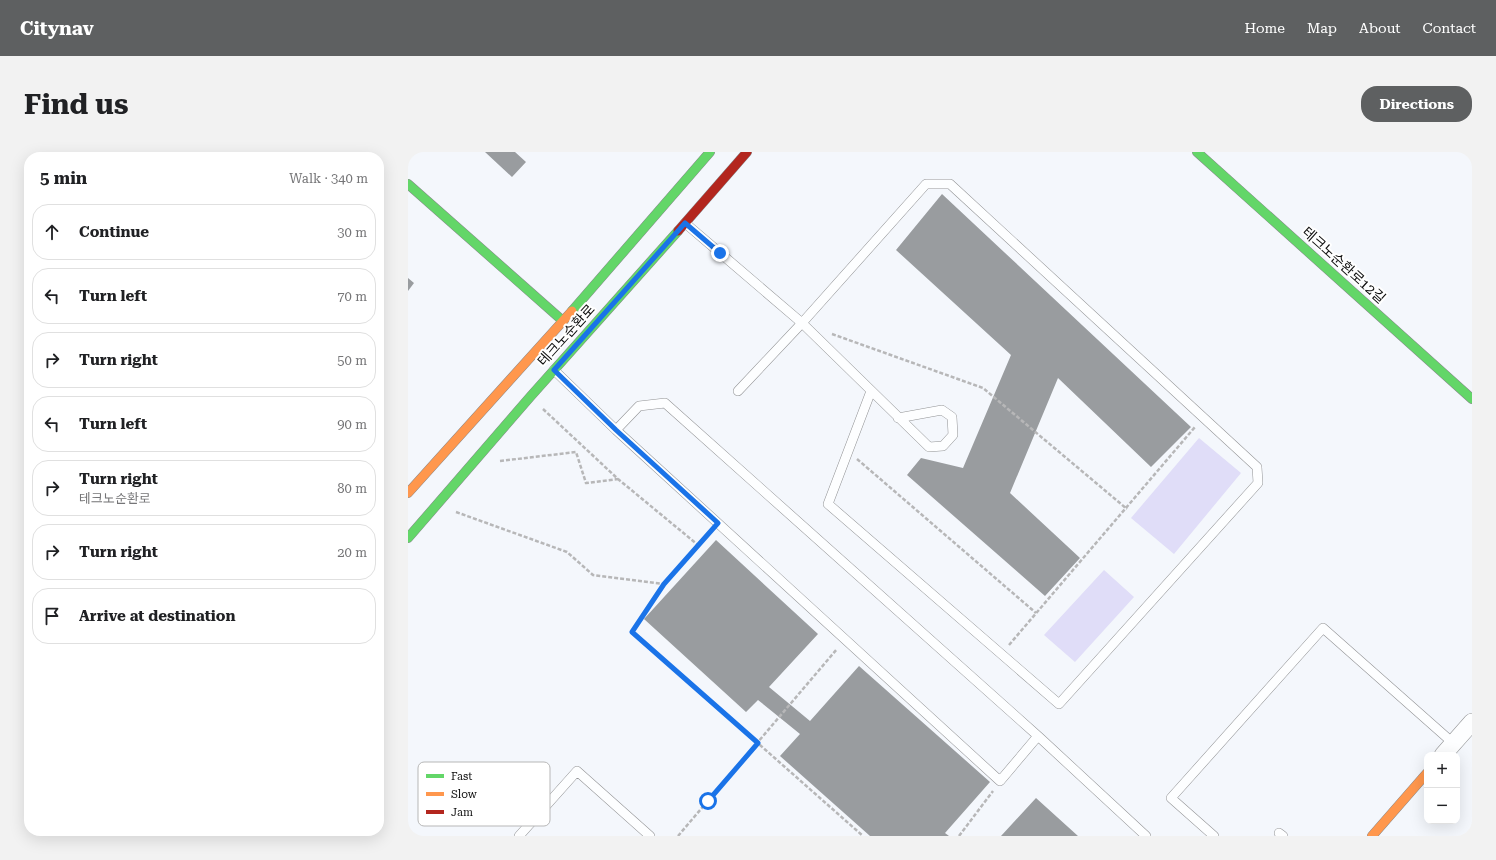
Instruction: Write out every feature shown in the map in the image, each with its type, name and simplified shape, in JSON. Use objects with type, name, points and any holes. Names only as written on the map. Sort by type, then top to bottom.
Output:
[{"type":"street","name":"테크노순환로","points":[[408,494],[563,321],[710,152]]},
{"type":"street","name":"테크노순환로","points":[[408,538],[530,397],[747,152]]},
{"type":"street","name":"테크노순환로12길","points":[[1197,152],[1472,399]]},
{"type":"street","points":[[408,184],[563,321]]},
{"type":"street","points":[[1448,749],[1472,722]]},
{"type":"street","points":[[1372,836],[1424,776]]},
{"type":"lane","points":[[738,391],[802,323],[926,184],[950,184],[1257,467],[1258,483],[1060,704],[828,504],[871,391]]},
{"type":"lane","points":[[685,223],[802,323],[898,418],[929,447],[943,446],[953,435],[952,417],[942,410],[898,418]]},
{"type":"lane","points":[[554,370],[616,430],[1000,781],[1038,736]]},
{"type":"lane","points":[[616,430],[639,406],[664,403],[1038,736],[1146,836]]},
{"type":"lane","points":[[1214,836],[1171,798],[1323,628],[1448,749]]},
{"type":"lane","points":[[550,801],[577,771],[650,836]]},
{"type":"lane","points":[[519,836],[528,826]]},
{"type":"path","points":[[831,333],[983,388],[1127,509]]},
{"type":"path","points":[[530,397],[618,479],[698,545]]},
{"type":"path","points":[[1001,654],[1127,509],[1203,418]]},
{"type":"path","points":[[848,451],[1036,613]]},
{"type":"path","points":[[472,464],[576,452],[586,483],[618,479]]},
{"type":"path","points":[[437,505],[567,552],[593,575],[664,584]]},
{"type":"path","points":[[718,523],[664,584],[632,632],[863,836]]},
{"type":"path","points":[[678,836],[846,639]]},
{"type":"path","points":[[959,836],[1000,781]]},
{"type":"shaded area","points":[[1199,438],[1241,473],[1174,554],[1131,518]]},
{"type":"shaded area","points":[[1104,570],[1134,597],[1075,662],[1044,635]]},
{"type":"building","points":[[485,152],[515,152],[526,162],[512,177]]},
{"type":"building","points":[[942,194],[1191,427],[1151,467],[1058,378],[1010,493],[1080,558],[1045,596],[907,475],[921,458],[963,468],[1011,355],[896,250]]},
{"type":"building","points":[[408,278],[414,283],[408,291]]},
{"type":"building","points":[[716,540],[818,634],[769,687],[810,721],[859,666],[990,782],[945,833],[949,836],[870,836],[780,756],[800,734],[758,700],[746,712],[644,619]]},
{"type":"building","points":[[1036,798],[1078,836],[1001,836]]},
{"type":"traffic: fast","points":[[572,311],[710,152]]},
{"type":"traffic: fast","points":[[1197,152],[1472,399]]},
{"type":"traffic: fast","points":[[408,184],[563,321]]},
{"type":"traffic: fast","points":[[408,538],[530,397],[678,231]]},
{"type":"traffic: slow","points":[[408,493],[572,311]]},
{"type":"traffic: slow","points":[[1372,836],[1424,776]]},
{"type":"traffic: jam","points":[[678,231],[747,152]]},
{"type":"route","points":[[708,801],[758,743],[632,632],[664,584],[718,523],[616,430],[554,370],[685,223],[720,253]]}]
